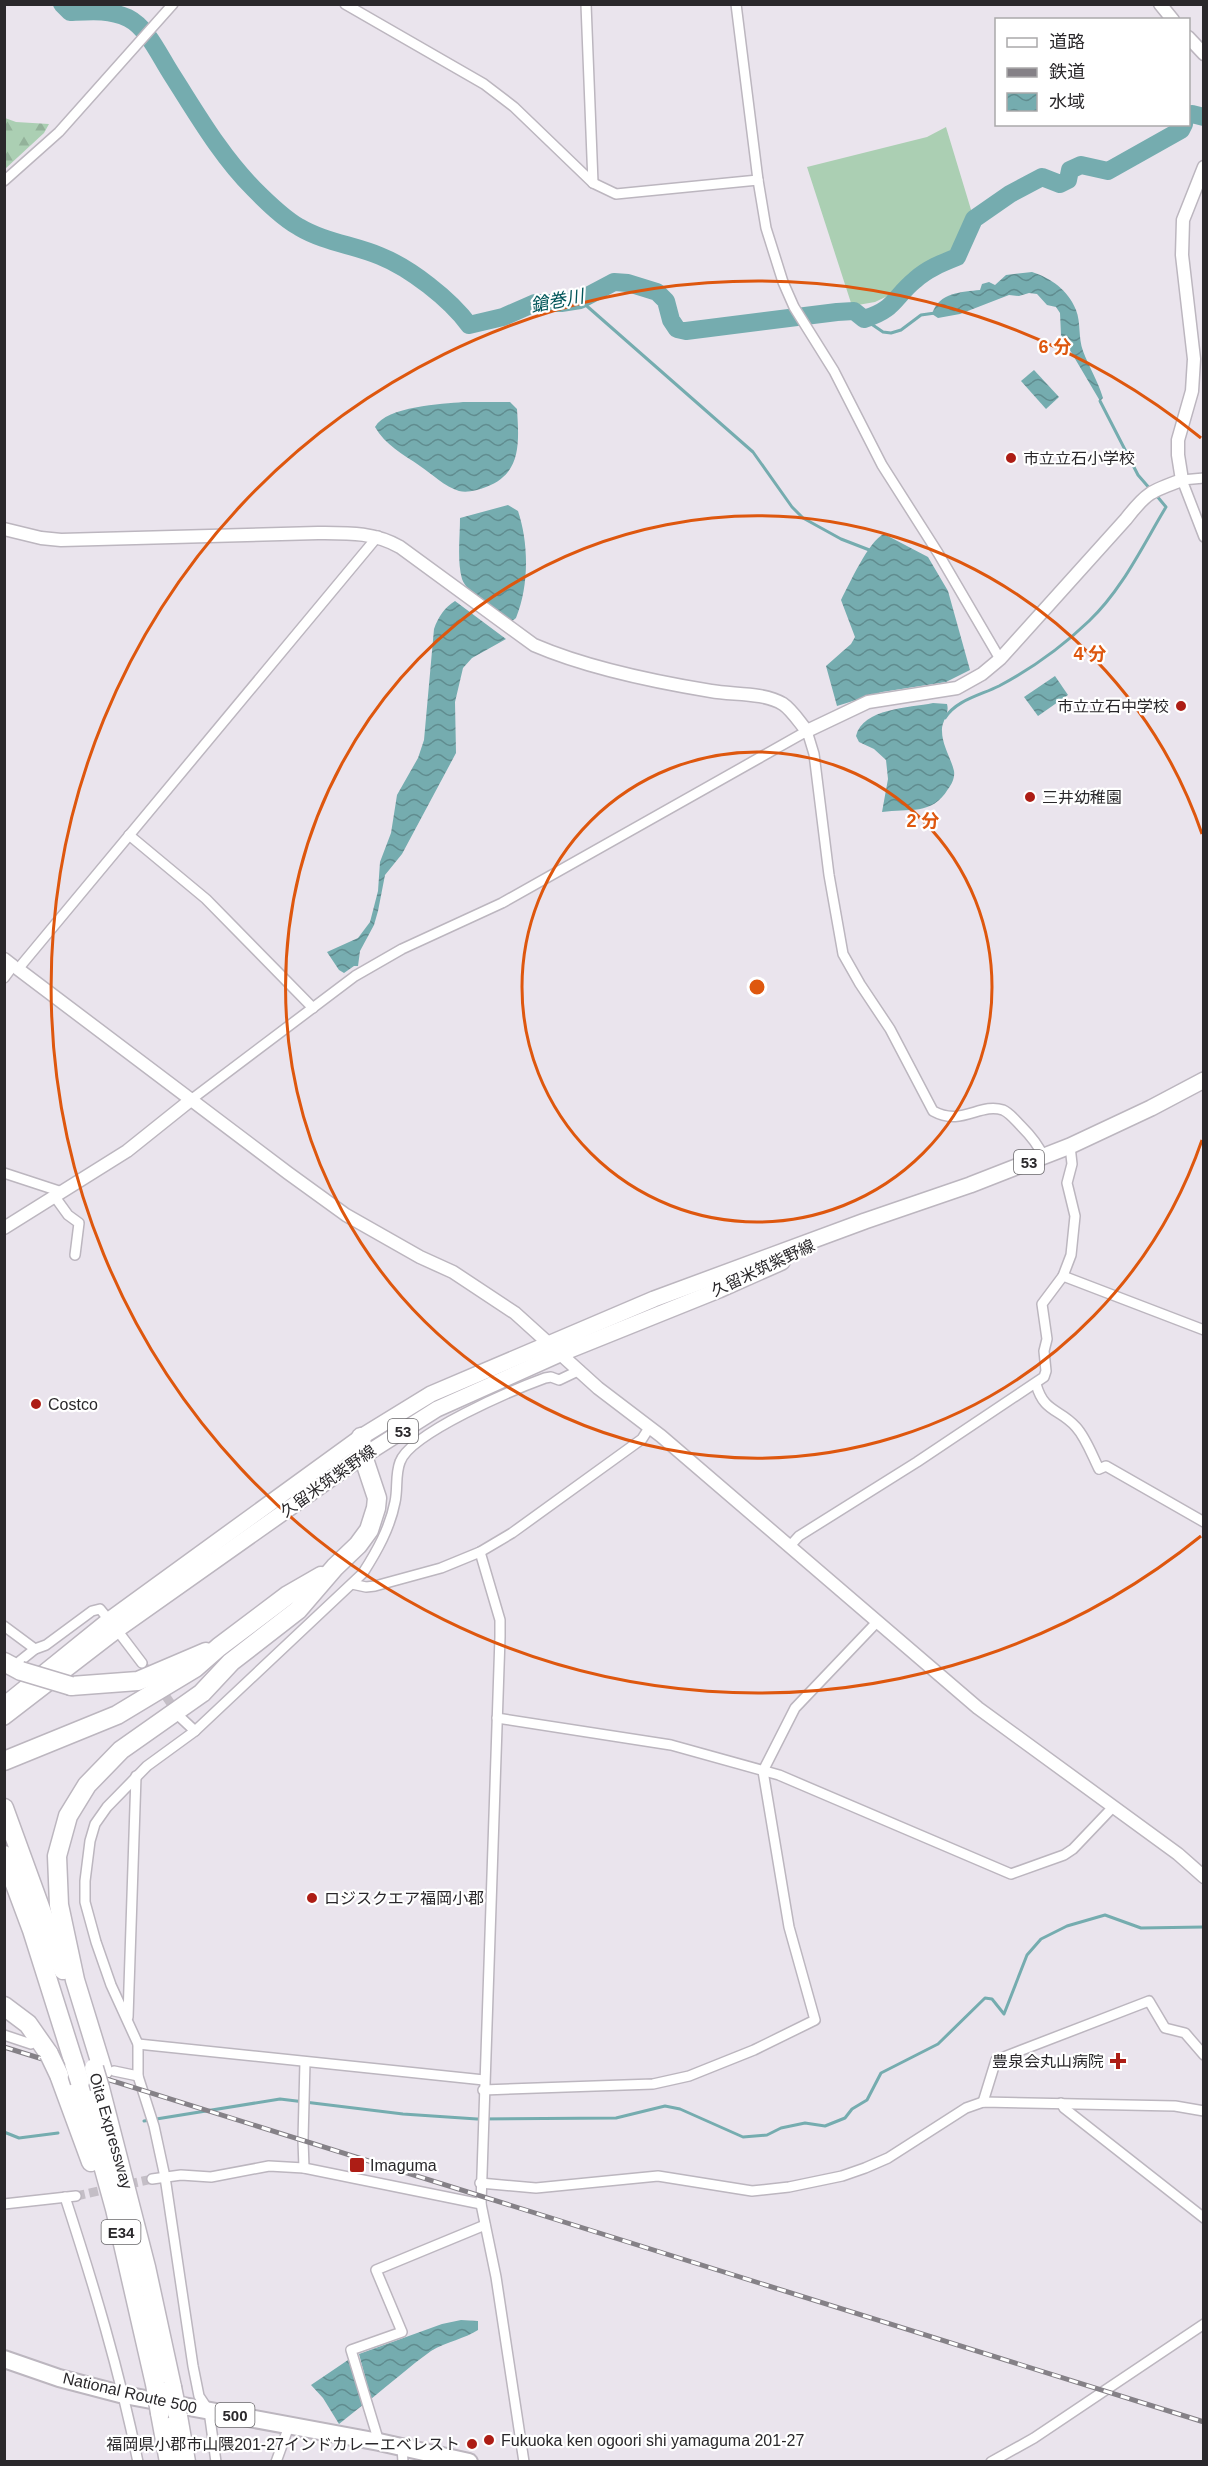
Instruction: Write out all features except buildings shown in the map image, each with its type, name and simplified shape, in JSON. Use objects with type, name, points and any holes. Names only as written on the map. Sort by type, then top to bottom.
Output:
[{"type":"highway","points":[[104,2078],[75,1980],[59,1905],[57,1856],[68,1816],[87,1785],[121,1750],[202,1693],[231,1662],[298,1610],[335,1567],[358,1545],[369,1530],[377,1498],[363,1456],[361,1437]]},
{"type":"highway","points":[[4,1761],[117,1715],[195,1668],[288,1595],[335,1567]]},
{"type":"highway","points":[[11,1668],[71,1686],[138,1681],[190,1657],[219,1647]]},
{"type":"highway","points":[[4,1772],[112,1727],[231,1662]]},
{"type":"highway","name":"Oita Expressway","points":[[4,1808],[104,2078],[132,2206],[163,2386],[160,2413],[169,2462]]},
{"type":"highway","name":"Oita Expressway","points":[[4,1855],[32,1930],[80,2082],[115,2209],[146,2341],[163,2386],[178,2416],[186,2462]]},
{"type":"highway","points":[[4,2006],[28,2025],[49,2055],[59,2075],[105,2199],[146,2341]]},
{"type":"highway","name":"National Route 500","points":[[4,2359],[59,2378],[124,2394],[379,2442],[402,2454],[469,2462]]},
{"type":"main road","name":"久留米筑紫野線","points":[[4,1705],[361,1437],[431,1394],[654,1299],[848,1227],[970,1185],[1070,1146],[1151,1108],[1203,1080]]},
{"type":"main road","name":"久留米筑紫野線","points":[[4,1717],[113,1625],[363,1456],[437,1409],[560,1354],[719,1290],[784,1261],[848,1227]]},
{"type":"street","points":[[4,180],[59,132],[173,4]]},
{"type":"street","points":[[345,4],[484,84],[514,107],[593,183],[616,194],[758,180]]},
{"type":"street","points":[[586,4],[593,183]]},
{"type":"street","points":[[736,4],[758,180],[769,238],[794,308],[834,371],[882,465],[938,553],[1000,658]]},
{"type":"street","points":[[1160,4],[1171,18]]},
{"type":"street","points":[[1190,39],[1203,54]]},
{"type":"street","points":[[1202,172],[1183,220],[1182,255],[1194,359],[1192,391],[1178,440],[1178,455],[1182,480],[1203,537]]},
{"type":"street","points":[[4,1228],[127,1151],[355,976],[402,949],[502,903],[807,731],[868,702],[957,688],[982,674],[1000,658],[1126,519],[1143,497],[1155,489],[1182,480],[1203,477]]},
{"type":"street","points":[[4,529],[60,540],[318,533],[378,536],[400,547],[534,645],[557,655],[654,680],[711,691],[770,698],[784,705],[807,731],[814,754],[839,941],[849,967],[890,1029],[933,1111],[944,1117],[956,1117],[994,1109],[1002,1110],[1027,1132],[1039,1146],[1043,1156]]},
{"type":"street","points":[[4,978],[12,965],[129,835],[378,536]]},
{"type":"street","points":[[129,835],[206,898],[313,1008]]},
{"type":"street","points":[[12,965],[346,1215],[479,1288],[515,1313],[619,1405],[978,1708],[1179,1854],[1203,1877]]},
{"type":"street","points":[[789,1547],[799,1536],[1044,1377],[1046,1371],[1044,1351],[1047,1338],[1042,1304],[1063,1276],[1071,1256],[1075,1235],[1075,1215],[1067,1183],[1072,1164],[1070,1146]]},
{"type":"street","points":[[4,1173],[59,1195],[68,1215],[79,1223],[75,1255]]},
{"type":"street","points":[[1063,1276],[1203,1330]]},
{"type":"street","points":[[216,2462],[208,2411],[199,2396],[165,2177],[154,2126],[138,2076],[138,2044],[111,1985],[85,1902],[90,1841],[95,1824],[106,1807],[136,1776],[195,1731],[363,1573],[380,1547],[395,1504],[399,1463],[404,1454],[442,1426],[480,1405],[545,1378],[551,1377],[559,1380],[580,1370]]},
{"type":"street","points":[[1036,1384],[1040,1400],[1074,1424],[1081,1432],[1099,1469],[1106,1466],[1203,1522]]},
{"type":"street","points":[[352,1584],[375,1586],[441,1568],[480,1552],[512,1533],[642,1439],[649,1428]]},
{"type":"street","points":[[480,1552],[500,1620],[481,2204],[496,2277],[524,2462]]},
{"type":"street","points":[[11,1668],[92,1611],[100,1609],[142,1663]]},
{"type":"street","points":[[138,2044],[484,2085],[652,2084],[680,2078],[754,2050],[815,2019],[789,1927],[763,1770],[795,1708],[877,1622]]},
{"type":"street","points":[[4,1626],[35,1649]]},
{"type":"street","points":[[180,1717],[195,1731]]},
{"type":"street","points":[[497,1718],[671,1745],[763,1770],[1011,1874],[1073,1849],[1113,1807]]},
{"type":"street","points":[[128,2019],[136,1776]]},
{"type":"street","points":[[983,2102],[996,2060],[1149,2001],[1165,2028],[1185,2033],[1203,2055]]},
{"type":"street","points":[[4,2035],[31,2044]]},
{"type":"street","points":[[304,2168],[305,2062]]},
{"type":"street","points":[[104,2078],[138,2076]]},
{"type":"street","points":[[480,2183],[536,2188],[658,2176],[744,2190],[789,2187],[842,2176],[888,2158],[966,2108],[983,2102],[1202,2108]]},
{"type":"street","points":[[1061,2103],[1064,2108],[1203,2218]]},
{"type":"street","points":[[152,2178],[181,2175],[211,2178],[269,2166],[304,2168],[481,2204]]},
{"type":"street","points":[[4,2204],[76,2196]]},
{"type":"street","points":[[65,2197],[104,2315],[138,2462]]},
{"type":"street","points":[[379,2442],[351,2350],[402,2332],[376,2270],[485,2225]]},
{"type":"street","points":[[991,2462],[1034,2438],[1203,2324]]},
{"type":"street","points":[[276,2462],[290,2426]]},
{"type":"green space","points":[[5,118],[16,122],[49,124],[44,133],[5,169]]},
{"type":"green space","points":[[946,127],[972,213],[958,246],[950,255],[927,265],[894,293],[875,302],[852,306],[807,167],[927,137]]},
{"type":"water","points":[[1032,272],[1058,286],[1073,303],[1078,315],[1083,351],[1103,398],[1100,401],[1061,335],[1060,313],[1056,307],[1047,305],[1037,294],[1009,295],[960,314],[938,318],[932,314],[940,301],[952,294],[980,290],[982,284],[989,282],[995,285],[1006,275]]},
{"type":"water","points":[[1034,370],[1059,397],[1046,409],[1021,381]]},
{"type":"water","points":[[463,402],[510,402],[517,409],[518,445],[512,465],[498,481],[480,489],[462,492],[449,487],[395,449],[375,427],[381,420],[403,410]]},
{"type":"water","points":[[508,505],[518,511],[526,551],[523,592],[516,618],[511,622],[476,597],[465,585],[460,572],[459,557],[460,518]]},
{"type":"water","points":[[884,534],[928,557],[948,591],[970,670],[946,682],[882,692],[837,706],[826,666],[851,644],[855,637],[841,600],[866,554]]},
{"type":"water","points":[[455,601],[506,639],[472,658],[463,668],[455,702],[456,753],[402,854],[385,875],[374,925],[360,951],[358,966],[344,973],[339,970],[327,952],[358,938],[370,922],[378,891],[380,862],[391,833],[397,795],[418,758],[424,740],[434,629],[442,613]]},
{"type":"water","points":[[1055,676],[1068,695],[1038,716],[1024,697]]},
{"type":"water","points":[[933,703],[947,704],[942,731],[943,741],[954,771],[952,783],[942,798],[927,807],[882,812],[888,779],[886,760],[874,749],[859,742],[856,736],[860,727],[868,720],[888,711]]},
{"type":"water","points":[[461,2320],[478,2321],[478,2330],[431,2351],[371,2399],[359,2354],[442,2324]]},
{"type":"water","points":[[350,2360],[364,2404],[339,2424],[323,2398],[311,2385]]},
{"type":"waterway","name":"鎗巻川","points":[[62,4],[70,12],[107,12],[121,15],[135,23],[153,44],[220,149],[275,210],[309,232],[370,252],[404,268],[440,295],[469,325],[503,317],[535,303],[580,300],[614,282],[628,283],[657,292],[666,301],[671,320],[677,329],[686,331],[837,312],[854,311],[864,319],[882,312],[925,273],[957,257],[974,219],[1010,194],[1042,177],[1060,184],[1068,180],[1070,170],[1081,165],[1108,171],[1181,130],[1183,126]]},
{"type":"waterway","name":"鎗巻川","points":[[1190,115],[1204,117]]},
{"type":"waterway","points":[[580,300],[753,452],[792,507],[803,518],[841,539],[872,551]]},
{"type":"waterway","points":[[864,319],[883,332],[891,333],[901,330],[921,315],[935,313]]},
{"type":"waterway","points":[[1100,401],[1138,475],[1151,490]]},
{"type":"waterway","points":[[945,718],[962,702],[999,686],[1046,656],[1101,609],[1131,567],[1166,507],[1156,495]]},
{"type":"waterway","points":[[144,2121],[280,2099],[403,2114],[477,2119],[616,2118],[665,2106],[680,2109],[743,2137],[767,2135],[781,2128],[805,2123],[825,2126],[845,2118],[852,2109],[867,2100],[881,2073],[938,2044],[985,1998],[992,1999],[1004,2014],[1027,1955],[1041,1939],[1067,1926],[1105,1915],[1141,1928],[1204,1927]]},
{"type":"waterway","points":[[4,2132],[19,2138],[58,2133]]},
{"type":"tunnel","points":[[142,1663],[177,1712]]},
{"type":"tunnel","points":[[76,2196],[152,2179]]},
{"type":"railway","points":[[4,2047],[1204,2422]]},
{"type":"place","name":"市立立石小学校","points":[[1011,458]]},
{"type":"place","name":"市立立石中学校","points":[[1181,706]]},
{"type":"place","name":"三井幼稚園","points":[[1030,797]]},
{"type":"place","name":"Costco","points":[[36,1404]]},
{"type":"place","name":"ロジスクエア福岡小郡","points":[[312,1898]]},
{"type":"place","name":"豊泉会丸山病院","points":[[1118,2061]]},
{"type":"place","name":"Imaguma","points":[[357,2165]]},
{"type":"place","name":"Fukuoka ken ogoori shi yamaguma 201-27","points":[[489,2440]]},
{"type":"place","name":"福岡県小郡市山隈201-27インドカレーエベレスト","points":[[472,2444]]}]
